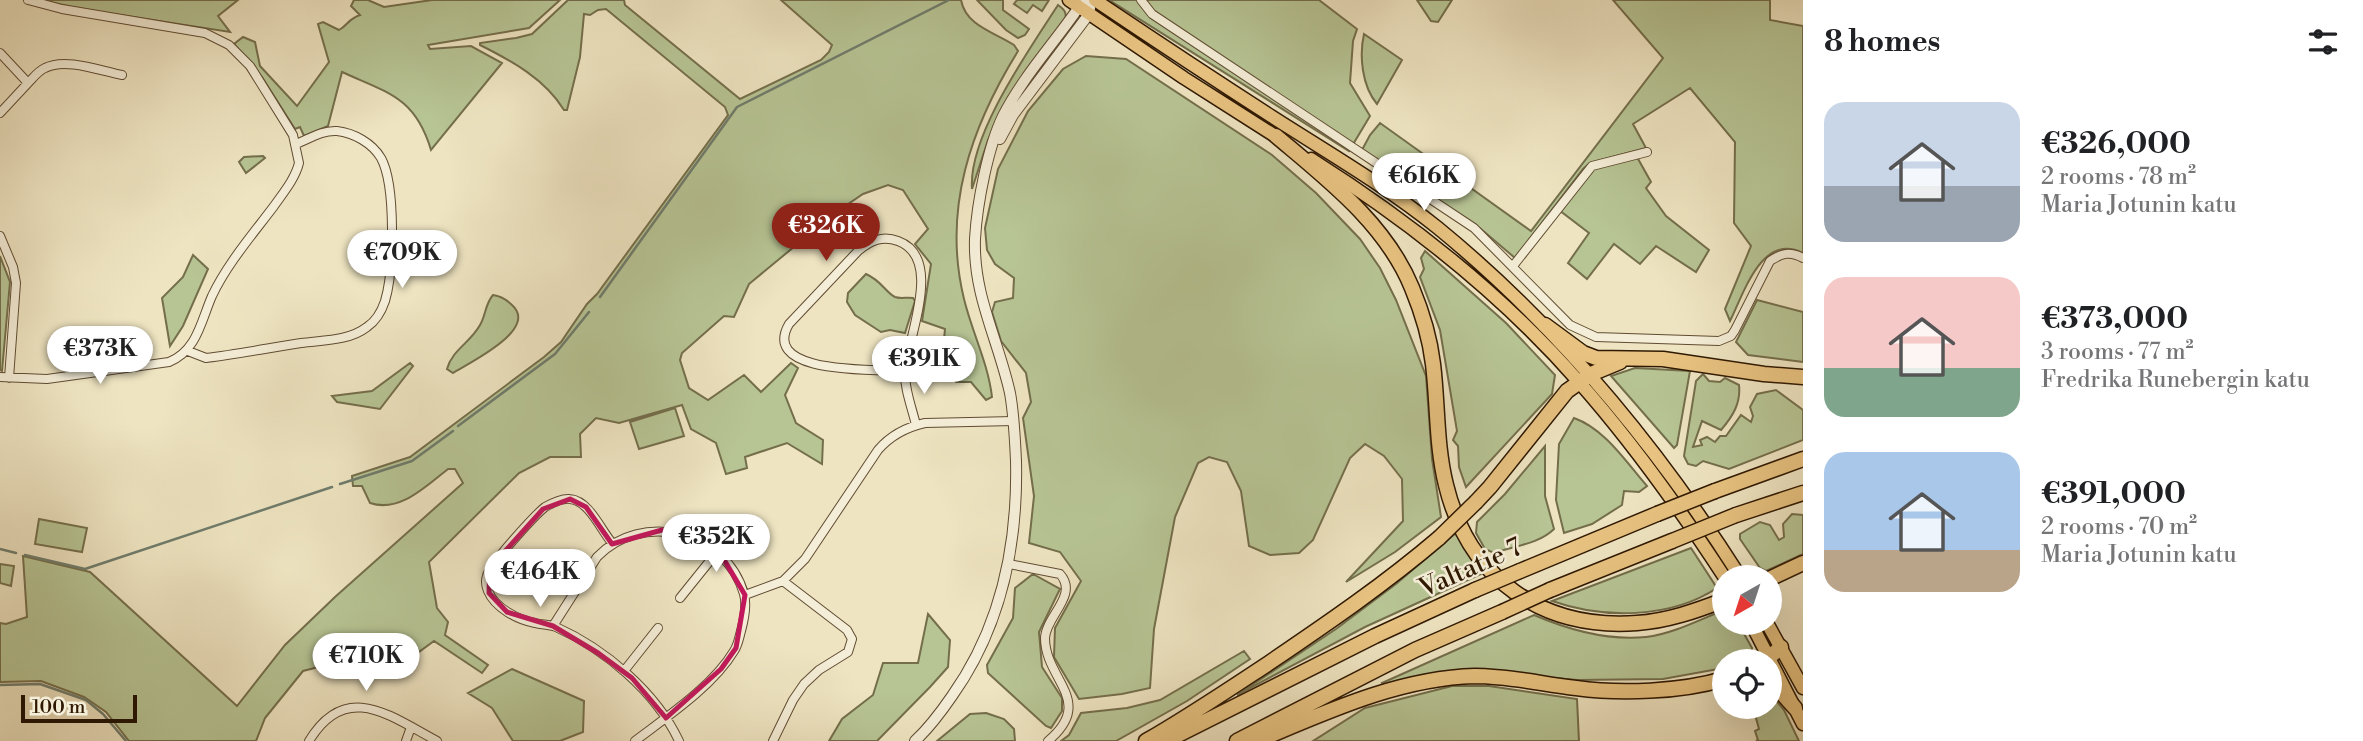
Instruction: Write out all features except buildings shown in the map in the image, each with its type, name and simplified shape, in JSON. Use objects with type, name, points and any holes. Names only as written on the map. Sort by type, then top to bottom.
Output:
[{"type":"highway","points":[[1276,136],[1324,176],[1368,220],[1394,254],[1411,285],[1423,317],[1433,362],[1439,451],[1446,486],[1454,513],[1466,538],[1492,573],[1510,590],[1530,603],[1568,618],[1593,622],[1638,623],[1663,619],[1712,604]]},
{"type":"highway","points":[[1545,325],[1583,353],[1596,358],[1663,359],[1803,377]]},
{"type":"highway","points":[[1146,741],[1186,718],[1390,579],[1439,538],[1490,487],[1567,391],[1606,366],[1636,358]]},
{"type":"highway","name":"Valtatie 7","points":[[1166,741],[1375,636],[1520,570],[1715,491],[1803,459]]},
{"type":"highway","name":"Valtatie 7","points":[[1237,741],[1415,650],[1550,590],[1803,492]]},
{"type":"highway","points":[[1782,573],[1803,563]]},
{"type":"highway","points":[[1257,741],[1330,710],[1393,689],[1434,680],[1476,676],[1609,691],[1646,691],[1712,681]]},
{"type":"highway","points":[[1782,693],[1796,708]]},
{"type":"main road","points":[[1086,4],[1276,136],[1349,183],[1435,245],[1585,377],[1656,453],[1699,511],[1733,565]]},
{"type":"main road","points":[[1086,4],[1397,199],[1436,227],[1545,325],[1684,515],[1717,565]]},
{"type":"main road","points":[[1774,635],[1803,688]]},
{"type":"main road","points":[[1782,684],[1803,724]]},
{"type":"street","points":[[0,236],[13,267],[16,283],[4,378],[47,379],[169,362],[188,351],[219,284],[294,176],[299,163],[296,144],[250,66],[235,50],[216,38],[205,33],[62,9],[28,0]]},
{"type":"street","points":[[1141,0],[1152,14],[1474,228],[1570,326],[1587,335],[1719,341],[1731,336],[1770,261],[1780,254],[1793,253],[1803,258]]},
{"type":"street","points":[[915,741],[943,709],[974,663],[995,617],[1009,564],[1016,485],[1014,421],[1010,394],[980,298],[975,240],[979,201],[996,132],[1004,114],[1021,87],[1086,4]]},
{"type":"street","points":[[0,53],[28,83]]},
{"type":"street","points":[[0,113],[43,69],[53,65],[69,64],[122,75]]},
{"type":"street","points":[[188,351],[206,358],[342,337],[367,327],[383,307],[393,241],[387,182],[381,158],[357,136],[338,131],[320,134],[296,144]]},
{"type":"street","points":[[1513,266],[1592,166],[1647,152]]},
{"type":"street","points":[[905,370],[821,366],[799,359],[784,344],[789,324],[858,251],[881,239],[905,244],[916,256],[922,272],[905,370],[916,425]]},
{"type":"street","points":[[745,595],[783,580],[805,559],[878,450],[890,438],[916,425],[1014,421]]},
{"type":"street","points":[[613,544],[586,507],[580,502],[562,499],[543,509],[490,568],[486,584],[492,600],[507,612],[523,620],[553,626],[587,645],[624,671],[666,718],[679,741]]},
{"type":"street","points":[[553,626],[597,557],[613,544],[641,533],[662,530],[696,539],[717,552],[735,576],[745,595],[744,619],[736,648],[721,669],[666,718],[635,741]]},
{"type":"street","points":[[680,598],[717,552]]},
{"type":"street","points":[[1009,564],[1060,574],[1066,583],[1066,590],[1046,629],[1045,639],[1049,659],[1068,695],[1070,705],[1062,727],[1048,741]]},
{"type":"street","points":[[773,741],[799,690],[819,670],[848,652],[852,639],[847,630],[783,580]]},
{"type":"street","points":[[624,671],[658,628]]},
{"type":"street","points":[[309,741],[325,720],[351,707],[371,708],[437,741]]},
{"type":"street","points":[[405,741],[411,727]]},
{"type":"highlighted area","points":[[570,499],[586,507],[612,544],[662,530],[696,539],[723,558],[745,595],[736,648],[721,669],[666,718],[632,678],[598,653],[553,626],[507,612],[489,593],[490,568],[543,509]]},
{"type":"green space","points":[[40,0],[238,0],[218,16],[230,32]]},
{"type":"green space","points":[[354,0],[368,0],[384,7],[432,0],[560,0],[529,28],[428,45],[430,49],[471,46],[502,63],[431,150],[417,118],[398,99],[342,72],[328,126],[304,136],[300,127],[295,129],[262,77],[234,44],[243,37],[255,42],[260,66],[297,106],[329,62],[318,24],[323,22],[339,30],[342,28],[360,15],[351,6]]},
{"type":"green space","points":[[568,0],[624,0],[625,5],[740,99],[821,60],[832,45],[781,0],[961,0],[964,9],[975,22],[1014,45],[1018,51],[1001,80],[974,139],[959,201],[957,233],[958,266],[964,299],[992,397],[986,400],[971,382],[956,382],[942,360],[945,329],[922,321],[931,264],[915,244],[928,229],[903,190],[888,185],[863,194],[835,213],[749,284],[734,317],[724,316],[682,353],[680,360],[689,388],[708,400],[744,375],[761,392],[791,363],[798,368],[785,395],[796,423],[823,440],[822,464],[787,443],[745,457],[747,468],[726,474],[716,443],[691,429],[682,405],[619,423],[596,418],[580,434],[581,457],[550,457],[519,473],[429,562],[437,608],[448,622],[445,635],[488,665],[482,673],[434,641],[404,663],[377,652],[303,671],[265,718],[256,741],[129,741],[106,712],[84,697],[41,681],[0,682],[0,623],[6,624],[27,617],[23,556],[90,572],[237,706],[285,645],[463,483],[455,469],[448,469],[412,496],[392,504],[381,505],[370,503],[362,486],[353,486],[352,476],[410,457],[561,342],[728,115],[725,107],[606,9],[590,15],[584,14],[580,57],[567,110],[564,110],[538,80],[480,45],[532,34]]},
{"type":"green space","points":[[977,0],[1003,0],[1003,10],[1029,29],[1025,35],[1018,38],[1006,30]]},
{"type":"green space","points":[[1017,0],[1049,0],[1042,11],[1033,5],[1027,13],[1014,4]]},
{"type":"green space","points":[[1109,0],[1319,0],[1357,29],[1353,41],[1350,83],[1370,116],[1349,151]]},
{"type":"green space","points":[[1417,0],[1452,0],[1438,22],[1431,21]]},
{"type":"green space","points":[[1613,0],[1770,0],[1770,20],[1803,26],[1803,253],[1789,249],[1776,251],[1766,258],[1748,282],[1730,321],[1725,309],[1751,246],[1734,223],[1735,142],[1690,88],[1633,124],[1646,148],[1590,163],[1583,169],[1515,258],[1481,229],[1362,150],[1380,123],[1531,231],[1663,58]]},
{"type":"green space","points":[[1058,5],[1065,12],[1065,21],[1000,115],[988,140],[972,189],[973,168],[990,119],[1017,69]]},
{"type":"green space","points":[[1364,34],[1402,60],[1377,104],[1368,89],[1363,71]]},
{"type":"green space","points":[[1086,56],[1126,59],[1272,155],[1316,193],[1360,239],[1380,268],[1396,300],[1426,376],[1432,459],[1441,517],[1395,552],[1346,582],[1403,521],[1402,479],[1384,456],[1365,444],[1350,458],[1313,540],[1299,553],[1270,555],[1249,546],[1241,491],[1227,462],[1209,457],[1198,463],[1175,517],[1154,629],[1150,688],[1079,699],[1054,657],[1055,628],[1081,581],[1060,552],[1029,543],[1034,496],[1023,418],[1031,402],[1026,373],[1001,341],[992,312],[995,302],[1013,298],[1014,278],[995,264],[987,250],[985,228],[998,169],[1028,111],[1063,69]]},
{"type":"green space","points":[[244,157],[265,158],[246,173],[239,162]]},
{"type":"green space","points":[[1637,157],[1651,182],[1646,188],[1666,216],[1709,250],[1696,272],[1656,246],[1640,264],[1614,244],[1587,279],[1568,263],[1589,233],[1559,210],[1593,168]]},
{"type":"green space","points":[[1425,251],[1506,323],[1555,375],[1552,394],[1466,487],[1459,467],[1458,446],[1453,440],[1457,431],[1440,330],[1420,277],[1424,269],[1421,258]]},
{"type":"green space","points":[[193,255],[208,269],[183,326],[170,346],[162,298],[183,277]]},
{"type":"green space","points":[[0,256],[10,282],[2,371],[0,370]]},
{"type":"green space","points":[[866,274],[895,297],[913,298],[915,301],[905,333],[890,330],[881,332],[855,315],[847,302],[848,293]]},
{"type":"green space","points":[[493,295],[504,298],[512,305],[518,314],[517,324],[499,344],[453,373],[447,369],[449,362],[476,331]]},
{"type":"green space","points":[[1757,300],[1803,312],[1803,362],[1748,355],[1736,342]]},
{"type":"green space","points":[[410,363],[413,366],[380,409],[337,402],[332,396],[372,391]]},
{"type":"green space","points":[[1635,368],[1690,371],[1677,445],[1674,448],[1611,376]]},
{"type":"green space","points":[[1703,374],[1709,381],[1720,382],[1725,378],[1739,385],[1739,398],[1721,430],[1702,421],[1693,447],[1702,445],[1700,440],[1707,437],[1715,442],[1720,436],[1726,436],[1741,415],[1751,422],[1753,416],[1750,407],[1757,394],[1776,390],[1803,410],[1803,440],[1729,469],[1703,461],[1696,466],[1688,464],[1684,456],[1696,381]]},
{"type":"green space","points":[[675,408],[684,436],[639,449],[630,422]]},
{"type":"green space","points":[[1574,418],[1605,438],[1647,486],[1639,492],[1624,491],[1622,505],[1592,524],[1564,533],[1556,500],[1559,444]]},
{"type":"green space","points":[[1545,446],[1545,496],[1554,529],[1526,544],[1494,553],[1485,549],[1476,533],[1477,522],[1505,494]]},
{"type":"green space","points":[[1792,514],[1803,515],[1803,554],[1779,565],[1758,565],[1740,539],[1740,534],[1760,522],[1770,525],[1779,540],[1784,537],[1783,524]]},
{"type":"green space","points":[[39,519],[87,528],[82,552],[35,544]]},
{"type":"green space","points":[[1456,533],[1481,574],[1365,627],[1237,695],[1336,629],[1396,584]]},
{"type":"green space","points":[[1691,548],[1712,580],[1712,591],[1699,598],[1679,606],[1636,613],[1593,611],[1552,601]]},
{"type":"green space","points":[[0,564],[14,566],[11,586],[0,583]]},
{"type":"green space","points":[[1033,574],[1060,589],[1039,632],[1042,667],[1062,698],[1062,711],[1051,728],[988,673],[987,665],[1013,618],[1015,588]]},
{"type":"green space","points":[[928,614],[950,640],[948,667],[877,741],[829,741],[842,719],[873,695],[883,663],[918,663]]},
{"type":"green space","points":[[1534,615],[1588,633],[1617,637],[1646,637],[1712,615],[1712,635],[1745,635],[1752,649],[1712,649],[1712,670],[1663,679],[1577,680],[1487,672],[1384,686],[1382,683]]},
{"type":"green space","points":[[1244,651],[1250,659],[1187,701],[1116,741],[1061,741],[1069,735],[1081,713],[1127,708],[1160,700]]},
{"type":"green space","points":[[512,669],[584,701],[583,732],[560,741],[513,741],[492,708],[468,693]]},
{"type":"green space","points":[[1452,686],[1489,686],[1577,699],[1579,741],[1313,741],[1365,708]]},
{"type":"green space","points":[[1782,708],[1799,741],[1756,741],[1755,731],[1759,729],[1756,719],[1782,719]]},
{"type":"green space","points":[[986,713],[1004,719],[1014,729],[1015,741],[937,741],[970,714]]},
{"type":"waterway","points":[[600,297],[737,107],[949,0]]},
{"type":"waterway","points":[[458,426],[555,354],[589,312]]},
{"type":"waterway","points":[[340,484],[412,461],[453,431]]},
{"type":"waterway","points":[[25,555],[85,569],[332,487]]},
{"type":"waterway","points":[[0,549],[16,553]]},
{"type":"waterway","points":[[0,685],[40,684],[86,700],[103,714],[126,741]]}]
